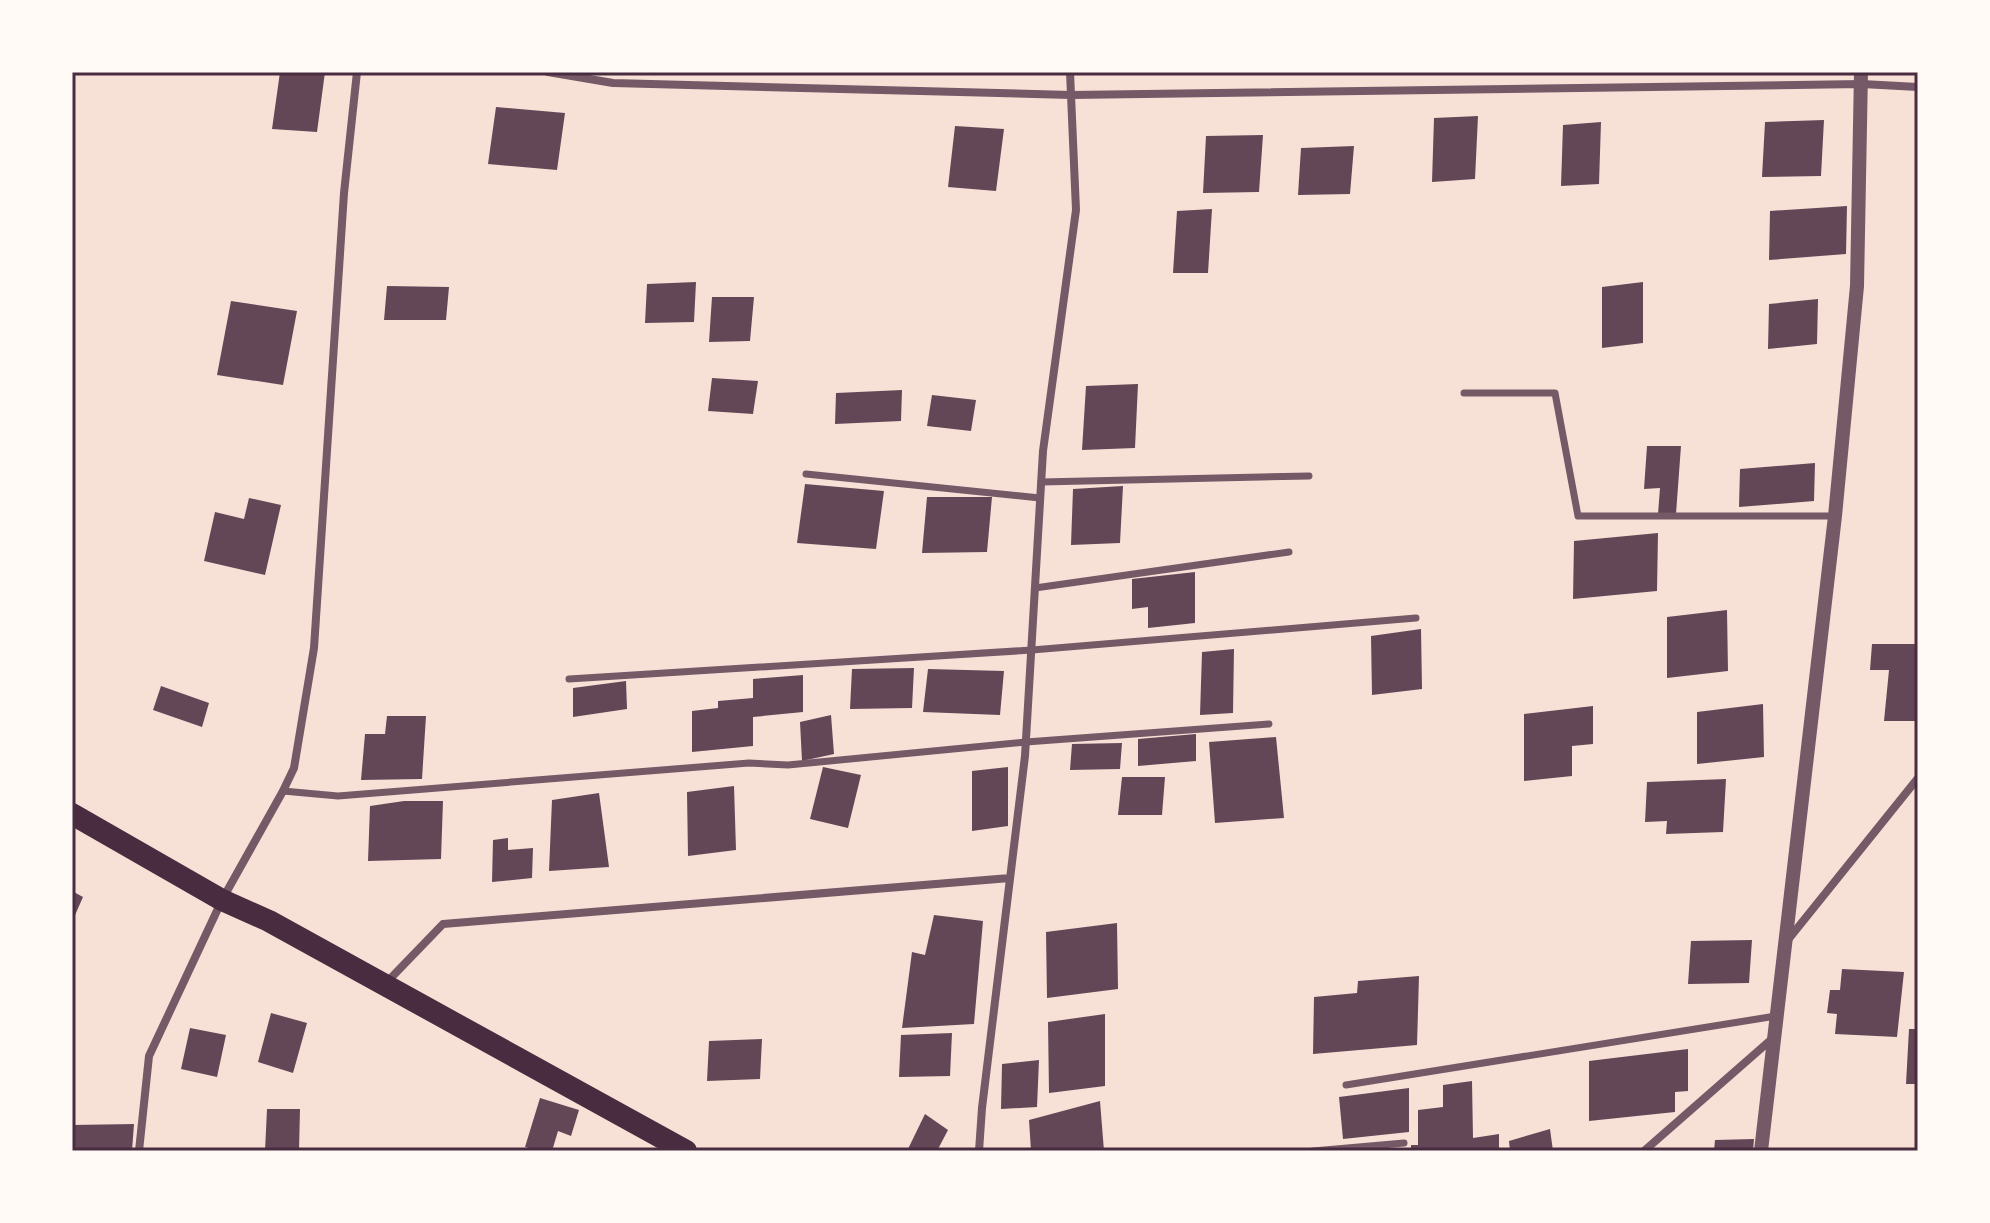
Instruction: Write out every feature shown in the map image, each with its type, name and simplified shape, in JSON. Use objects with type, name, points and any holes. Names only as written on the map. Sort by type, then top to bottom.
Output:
[{"type":"highway","points":[[72,814],[222,900],[269,921],[686,1151]]},
{"type":"street","points":[[139,1151],[149,1056],[222,900],[294,768],[314,648],[344,193],[357,72]]},
{"type":"street","points":[[548,72],[613,83],[1071,95],[1861,78],[1918,87]]},
{"type":"street","points":[[979,1151],[1026,742],[1043,451],[1076,210],[1070,72]]},
{"type":"street","points":[[1761,1151],[1835,516],[1857,286],[1861,78]]},
{"type":"street","points":[[1464,393],[1555,393],[1578,516],[1835,516]]},
{"type":"street","points":[[806,474],[1040,498]]},
{"type":"street","points":[[1041,482],[1309,476]]},
{"type":"street","points":[[1035,588],[1289,552]]},
{"type":"street","points":[[569,679],[1032,650],[1416,618]]},
{"type":"street","points":[[283,791],[353,795],[749,763],[788,765],[1026,742],[1269,724]]},
{"type":"street","points":[[1784,945],[1918,778]]},
{"type":"street","points":[[384,984],[443,924],[1010,878]]},
{"type":"street","points":[[1346,1085],[1776,1016]]},
{"type":"street","points":[[1644,1151],[1773,1037]]},
{"type":"street","points":[[1313,1151],[1404,1143]]},
{"type":"building","points":[[280,72],[325,72],[317,132],[272,129]]},
{"type":"building","points":[[496,107],[565,113],[557,170],[488,164]]},
{"type":"building","points":[[1478,116],[1475,179],[1432,182],[1434,118]]},
{"type":"building","points":[[1824,120],[1821,176],[1762,177],[1765,122]]},
{"type":"building","points":[[1601,122],[1599,184],[1561,186],[1563,125]]},
{"type":"building","points":[[955,126],[1004,129],[996,191],[948,187]]},
{"type":"building","points":[[1263,135],[1259,192],[1203,193],[1206,136]]},
{"type":"building","points":[[1354,146],[1350,194],[1298,195],[1301,148]]},
{"type":"building","points":[[1847,206],[1846,254],[1769,260],[1770,211]]},
{"type":"building","points":[[1212,209],[1208,273],[1173,273],[1177,211]]},
{"type":"building","points":[[696,282],[694,322],[645,323],[647,284]]},
{"type":"building","points":[[1643,282],[1643,343],[1602,348],[1602,287]]},
{"type":"building","points":[[387,286],[449,287],[446,320],[384,320]]},
{"type":"building","points":[[712,297],[754,297],[750,341],[709,342]]},
{"type":"building","points":[[1818,299],[1817,344],[1768,349],[1769,304]]},
{"type":"building","points":[[231,301],[297,311],[283,385],[217,375]]},
{"type":"building","points":[[712,378],[758,381],[753,414],[708,411]]},
{"type":"building","points":[[1138,384],[1135,448],[1082,450],[1086,386]]},
{"type":"building","points":[[902,390],[901,421],[835,424],[836,393]]},
{"type":"building","points":[[932,395],[976,400],[971,431],[927,426]]},
{"type":"building","points":[[1647,446],[1681,446],[1676,514],[1658,514],[1660,488],[1644,489]]},
{"type":"building","points":[[1815,463],[1814,501],[1739,507],[1740,469]]},
{"type":"building","points":[[805,484],[884,491],[876,549],[797,543]]},
{"type":"building","points":[[1123,486],[1120,543],[1071,545],[1073,489]]},
{"type":"building","points":[[927,497],[992,497],[987,552],[922,553]]},
{"type":"building","points":[[249,498],[281,505],[265,575],[204,561],[215,512],[244,519]]},
{"type":"building","points":[[1658,533],[1657,591],[1573,599],[1574,541]]},
{"type":"building","points":[[1195,572],[1195,623],[1148,628],[1148,607],[1132,609],[1132,579]]},
{"type":"building","points":[[1727,610],[1728,671],[1667,678],[1667,617]]},
{"type":"building","points":[[1421,629],[1422,689],[1372,695],[1371,636]]},
{"type":"building","points":[[1872,644],[1918,644],[1918,721],[1884,721],[1889,670],[1870,670]]},
{"type":"building","points":[[1234,649],[1233,713],[1200,715],[1202,652]]},
{"type":"building","points":[[914,668],[912,708],[850,709],[852,669]]},
{"type":"building","points":[[928,669],[1004,671],[1000,715],[923,712]]},
{"type":"building","points":[[803,675],[803,712],[753,717],[753,746],[692,752],[692,711],[718,708],[718,701],[753,698],[753,679]]},
{"type":"building","points":[[626,681],[627,709],[573,717],[573,688]]},
{"type":"building","points":[[161,686],[209,703],[202,727],[153,710]]},
{"type":"building","points":[[1763,704],[1764,757],[1697,764],[1697,712]]},
{"type":"building","points":[[1593,706],[1593,744],[1572,746],[1572,776],[1524,781],[1524,714]]},
{"type":"building","points":[[831,715],[834,754],[802,761],[800,722]]},
{"type":"building","points":[[387,716],[426,716],[422,779],[361,780],[365,734],[385,734]]},
{"type":"building","points":[[1196,734],[1196,761],[1138,766],[1138,739]]},
{"type":"building","points":[[1276,737],[1284,818],[1215,823],[1209,742]]},
{"type":"building","points":[[1122,743],[1120,769],[1070,770],[1072,744]]},
{"type":"building","points":[[823,767],[861,775],[848,828],[810,819]]},
{"type":"building","points":[[1008,767],[1008,826],[972,831],[972,771]]},
{"type":"building","points":[[1122,777],[1165,777],[1162,815],[1118,815]]},
{"type":"building","points":[[1726,779],[1723,832],[1666,834],[1667,821],[1645,822],[1647,782]]},
{"type":"building","points":[[734,786],[736,850],[688,856],[687,792]]},
{"type":"building","points":[[599,793],[609,867],[549,871],[552,800]]},
{"type":"building","points":[[404,801],[443,801],[441,859],[368,861],[370,806]]},
{"type":"building","points":[[508,838],[508,850],[533,848],[532,878],[492,882],[493,840]]},
{"type":"building","points":[[72,891],[83,897],[72,922]]},
{"type":"building","points":[[934,915],[983,921],[974,1024],[902,1028],[912,952],[925,955]]},
{"type":"building","points":[[1117,923],[1118,989],[1047,998],[1046,932]]},
{"type":"building","points":[[1752,940],[1749,983],[1688,984],[1691,941]]},
{"type":"building","points":[[1842,969],[1904,972],[1897,1037],[1835,1034],[1837,1014],[1827,1013],[1830,990],[1840,990]]},
{"type":"building","points":[[1419,976],[1417,1045],[1313,1054],[1314,997],[1357,993],[1358,981]]},
{"type":"building","points":[[271,1013],[307,1023],[293,1073],[258,1062]]},
{"type":"building","points":[[1105,1014],[1105,1086],[1049,1093],[1048,1022]]},
{"type":"building","points":[[190,1028],[226,1035],[217,1077],[181,1069]]},
{"type":"building","points":[[1909,1029],[1918,1029],[1918,1084],[1906,1084]]},
{"type":"building","points":[[952,1033],[950,1076],[899,1077],[901,1035]]},
{"type":"building","points":[[762,1039],[760,1079],[707,1081],[709,1041]]},
{"type":"building","points":[[1688,1049],[1688,1091],[1675,1092],[1675,1112],[1589,1121],[1589,1061]]},
{"type":"building","points":[[1039,1060],[1037,1107],[1001,1109],[1002,1064]]},
{"type":"building","points":[[1472,1081],[1473,1138],[1499,1134],[1499,1151],[1411,1151],[1411,1145],[1418,1145],[1418,1110],[1443,1107],[1443,1085]]},
{"type":"building","points":[[1409,1088],[1409,1132],[1343,1139],[1339,1097]]},
{"type":"building","points":[[540,1098],[579,1110],[571,1136],[558,1131],[552,1151],[525,1147]]},
{"type":"building","points":[[1100,1101],[1104,1151],[1031,1151],[1029,1120]]},
{"type":"building","points":[[267,1109],[300,1109],[299,1151],[265,1151]]},
{"type":"building","points":[[925,1114],[948,1130],[937,1151],[907,1151]]},
{"type":"building","points":[[134,1124],[132,1151],[72,1151],[72,1125]]},
{"type":"building","points":[[1550,1129],[1553,1151],[1510,1151],[1509,1141]]},
{"type":"building","points":[[1754,1139],[1753,1151],[1714,1151],[1715,1140]]}]
